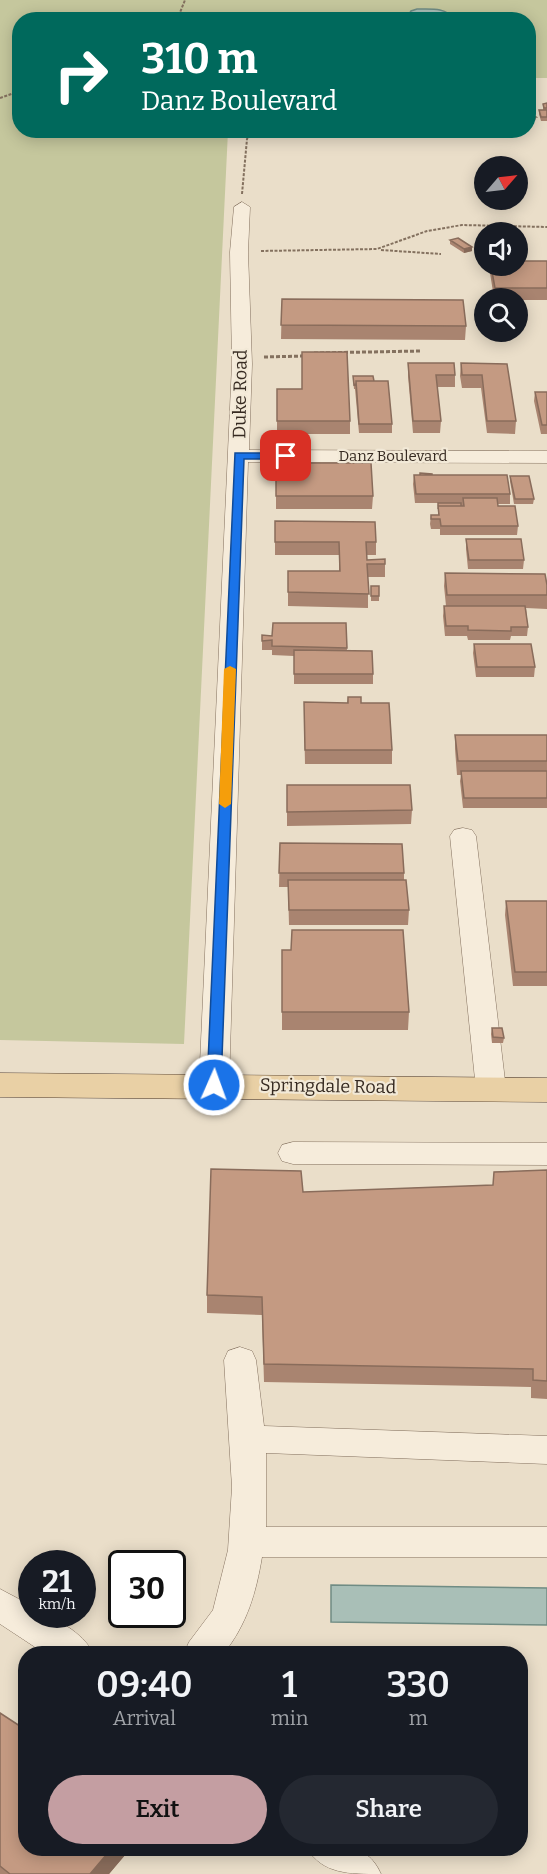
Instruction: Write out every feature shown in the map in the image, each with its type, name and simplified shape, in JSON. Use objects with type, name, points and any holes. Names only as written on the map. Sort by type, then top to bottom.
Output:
[{"type":"main road","name":"Springdale Road","points":[[0,1084],[547,1089]]},
{"type":"street","name":"Duke Road","points":[[214,1085],[239,456],[242,356],[239,252],[242,207]]},
{"type":"street","name":"Danz Boulevard","points":[[239,456],[547,457]]},
{"type":"street","points":[[463,836],[491,1089]]},
{"type":"street","points":[[547,1089],[547,1094]]},
{"type":"street","points":[[293,1153],[547,1154]]},
{"type":"street","points":[[207,1646],[230,1614],[248,1542],[249,1439],[240,1360]]},
{"type":"street","points":[[249,1439],[547,1450]]},
{"type":"street","points":[[248,1542],[547,1542]]},
{"type":"street","points":[[0,1605],[64,1646]]},
{"type":"street","points":[[337,1856],[361,1874]]},
{"type":"path","points":[[242,207],[247,138]]},
{"type":"path","points":[[239,252],[377,249],[394,246],[433,229],[455,225],[547,226]]},
{"type":"path","points":[[377,249],[396,253],[441,254]]},
{"type":"path","points":[[242,356],[300,357],[321,351],[421,351]]},
{"type":"green space","points":[[0,0],[547,0],[547,78],[536,78],[536,12],[12,12],[12,138],[228,138],[184,1044],[0,1040]]},
{"type":"water","points":[[433,9],[447,12],[410,12]]},
{"type":"water","points":[[331,1585],[547,1588],[547,1625],[331,1622]]},
{"type":"building","points":[[539,110],[547,110],[547,117],[541,117]]},
{"type":"building","points":[[458,238],[472,247],[464,249],[450,240]]},
{"type":"building","points":[[528,261],[547,261],[547,288],[495,288],[493,276],[528,276]]},
{"type":"building","points":[[282,299],[463,300],[466,326],[281,325]]},
{"type":"building","points":[[302,352],[347,352],[350,421],[277,421],[277,389],[302,389]]},
{"type":"building","points":[[408,363],[454,363],[455,375],[436,375],[441,421],[413,421]]},
{"type":"building","points":[[461,363],[507,364],[516,421],[487,421],[482,375],[462,375]]},
{"type":"building","points":[[353,376],[373,376],[374,381],[356,381],[354,385]]},
{"type":"building","points":[[356,381],[388,381],[392,424],[359,424]]},
{"type":"building","points":[[535,392],[547,392],[547,425],[542,425]]},
{"type":"building","points":[[276,463],[371,463],[373,496],[276,496]]},
{"type":"building","points":[[414,475],[507,475],[510,494],[416,494]]},
{"type":"building","points":[[510,476],[529,476],[534,499],[515,499]]},
{"type":"building","points":[[463,498],[497,498],[498,506],[515,506],[518,526],[441,526],[440,519],[431,519],[431,515],[439,515],[438,506],[464,506]]},
{"type":"building","points":[[438,503],[461,503],[461,506],[438,506]]},
{"type":"building","points":[[275,521],[375,522],[376,542],[366,542],[367,560],[385,559],[385,564],[367,564],[369,594],[288,592],[288,571],[340,571],[339,542],[275,542]]},
{"type":"building","points":[[466,539],[521,539],[524,560],[469,560]]},
{"type":"building","points":[[445,573],[545,574],[547,595],[447,595]]},
{"type":"building","points":[[371,586],[379,586],[379,596],[371,596]]},
{"type":"building","points":[[444,606],[525,606],[528,627],[511,627],[511,631],[468,630],[468,626],[446,626]]},
{"type":"building","points":[[273,623],[346,623],[347,648],[272,646],[272,640],[262,641],[262,635],[272,636]]},
{"type":"building","points":[[474,644],[531,644],[535,667],[477,667]]},
{"type":"building","points":[[294,650],[372,651],[373,674],[294,674]]},
{"type":"building","points":[[348,697],[361,697],[361,703],[389,703],[392,750],[305,750],[304,702],[348,703]]},
{"type":"building","points":[[455,735],[547,735],[547,761],[458,761]]},
{"type":"building","points":[[461,771],[547,771],[547,798],[464,798]]},
{"type":"building","points":[[287,785],[410,785],[412,810],[287,812]]},
{"type":"building","points":[[280,843],[402,844],[404,873],[279,873]]},
{"type":"building","points":[[288,880],[406,880],[409,910],[289,910]]},
{"type":"building","points":[[506,901],[547,901],[547,972],[515,972]]},
{"type":"building","points":[[292,930],[403,930],[409,1012],[282,1012],[282,950],[291,950]]},
{"type":"building","points":[[492,1028],[502,1028],[504,1038],[493,1037]]},
{"type":"building","points":[[211,1169],[301,1171],[303,1192],[493,1185],[494,1172],[547,1170],[547,1381],[533,1380],[533,1369],[264,1364],[262,1297],[207,1295]]},
{"type":"building","points":[[0,1713],[18,1725],[18,1856],[105,1856],[90,1874],[10,1874],[0,1866]]},
{"type":"slow traffic","points":[[225,804],[230,669]]},
{"type":"route","points":[[214,1085],[239,456],[286,456]]}]
